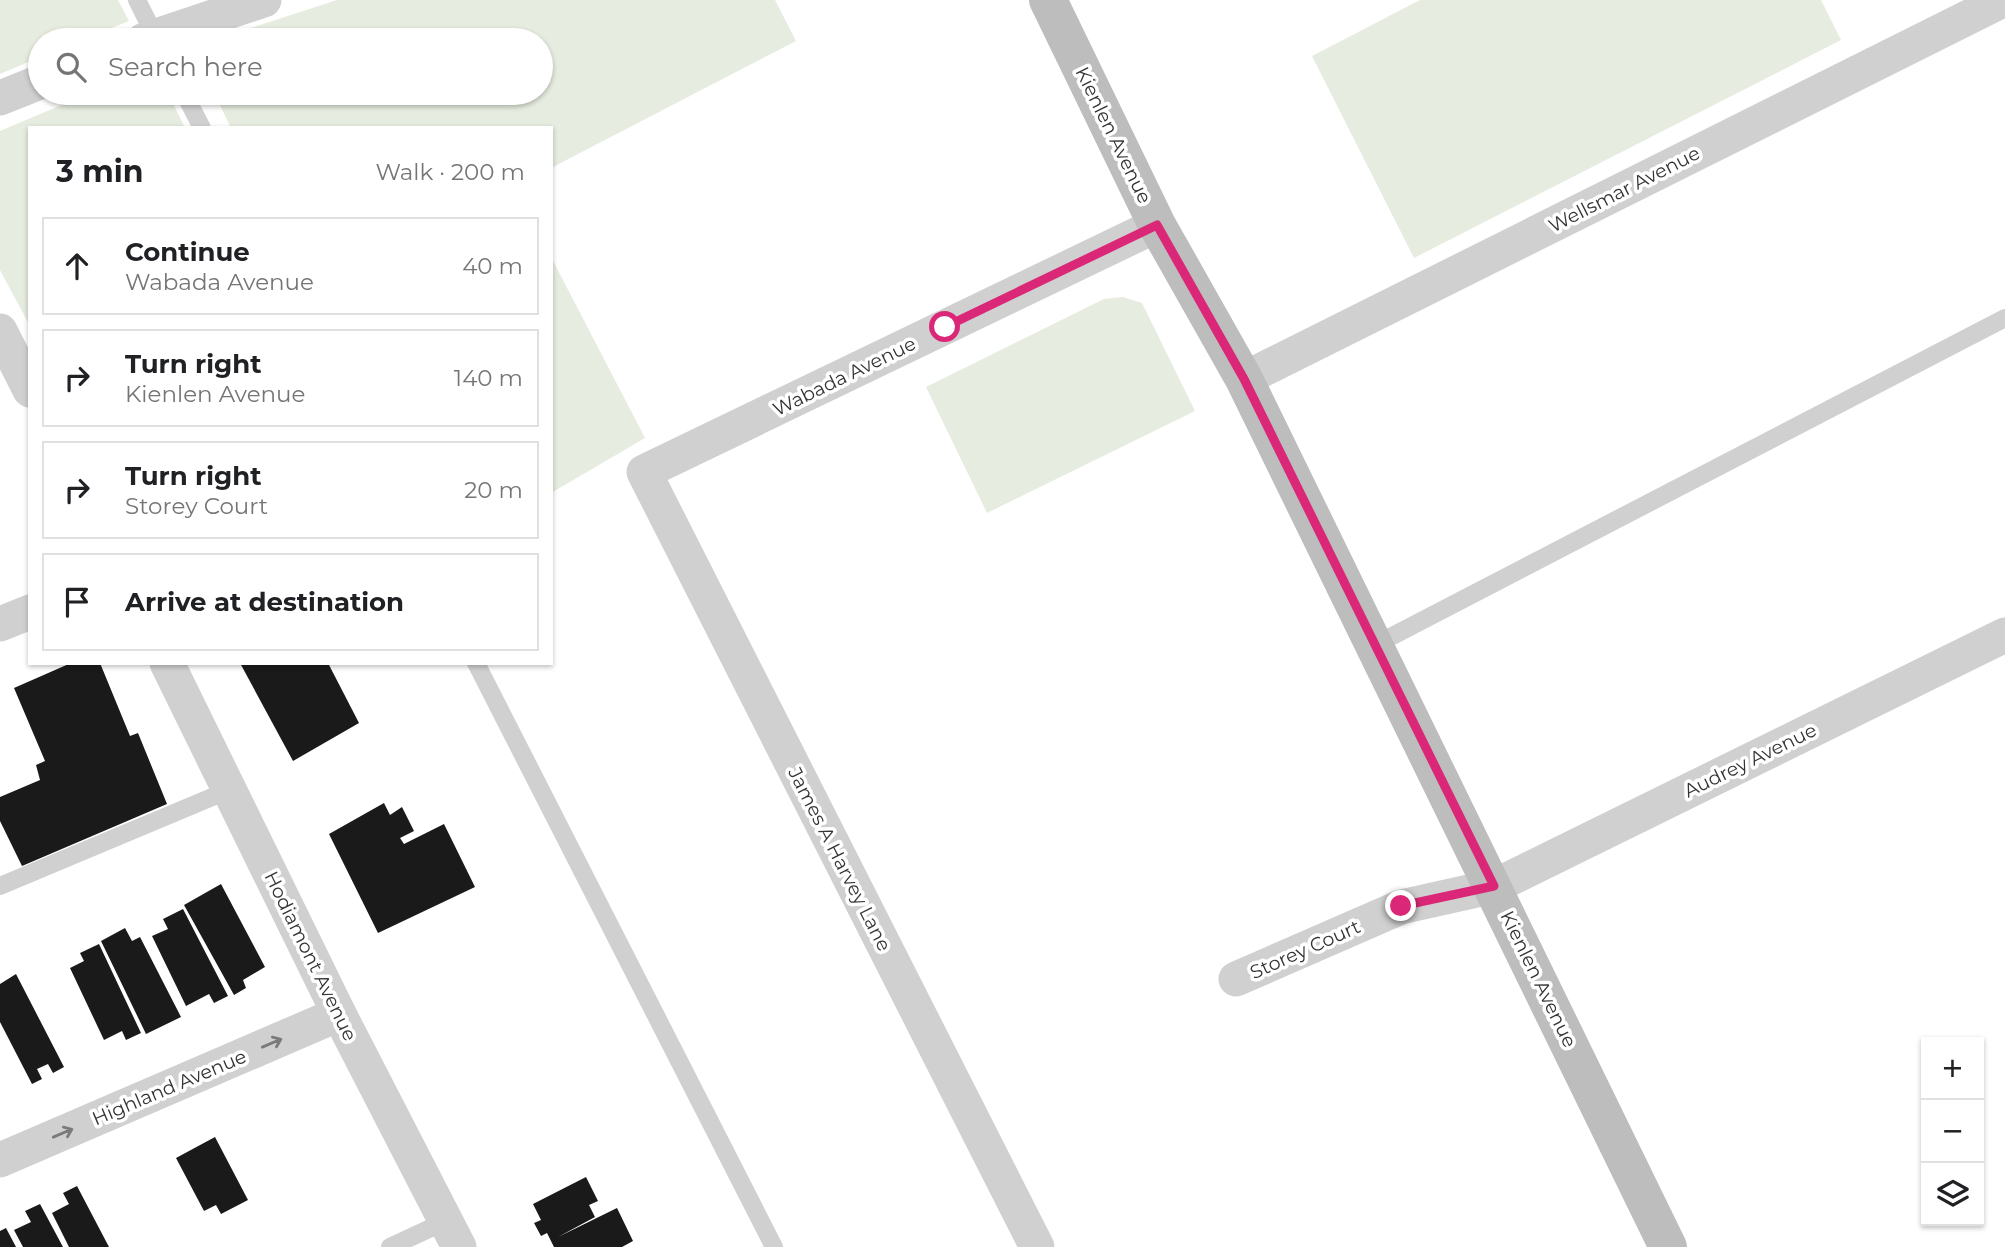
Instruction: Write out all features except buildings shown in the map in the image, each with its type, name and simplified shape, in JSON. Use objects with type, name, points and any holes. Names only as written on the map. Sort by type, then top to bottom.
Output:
[{"type":"main road","name":"Kienlen Avenue","points":[[1048,0],[1157,225],[1244,379],[1494,886],[1668,1247]]},
{"type":"street","points":[[184,28],[264,0]]},
{"type":"street","name":"Wellsmar Avenue","points":[[1244,379],[2003,0]]},
{"type":"street","points":[[0,98],[28,87]]},
{"type":"street","name":"Wabada Avenue","points":[[644,472],[1157,225]]},
{"type":"street","points":[[4,349],[28,387]]},
{"type":"street","name":"James A Harvey Lane","points":[[644,472],[1037,1247]]},
{"type":"street","points":[[0,624],[28,613]]},
{"type":"street","name":"Audrey Avenue","points":[[1494,886],[2005,635]]},
{"type":"street","name":"Hodiamont Avenue","points":[[168,665],[339,1014],[453,1234]]},
{"type":"street","name":"Storey Court","points":[[1236,979],[1401,906],[1494,886]]},
{"type":"street","name":"Highland Avenue","points":[[0,1160],[339,1014]]},
{"type":"lane","points":[[137,0],[148,28]]},
{"type":"lane","points":[[190,105],[201,126]]},
{"type":"lane","points":[[1376,645],[2005,318]]},
{"type":"lane","points":[[477,665],[774,1247]]},
{"type":"lane","points":[[0,886],[229,790]]},
{"type":"lane","points":[[390,1247],[453,1234]]},
{"type":"shaded area","points":[[0,0],[118,0],[129,21],[112,28],[28,28],[28,62],[0,74]]},
{"type":"shaded area","points":[[337,0],[775,0],[796,41],[553,167],[553,126],[230,126],[220,105],[553,105],[553,28],[251,28]]},
{"type":"shaded area","points":[[1420,0],[1821,0],[1841,40],[1414,258],[1312,56]]},
{"type":"shaded area","points":[[62,105],[174,105],[184,126],[28,126],[28,322],[0,270],[0,131]]},
{"type":"shaded area","points":[[553,261],[645,438],[553,492]]},
{"type":"shaded area","points":[[1123,297],[1142,303],[1195,411],[987,513],[926,387],[1104,299]]},
{"type":"route","points":[[945,327],[1157,225],[1244,379],[1494,886],[1401,906]]}]
